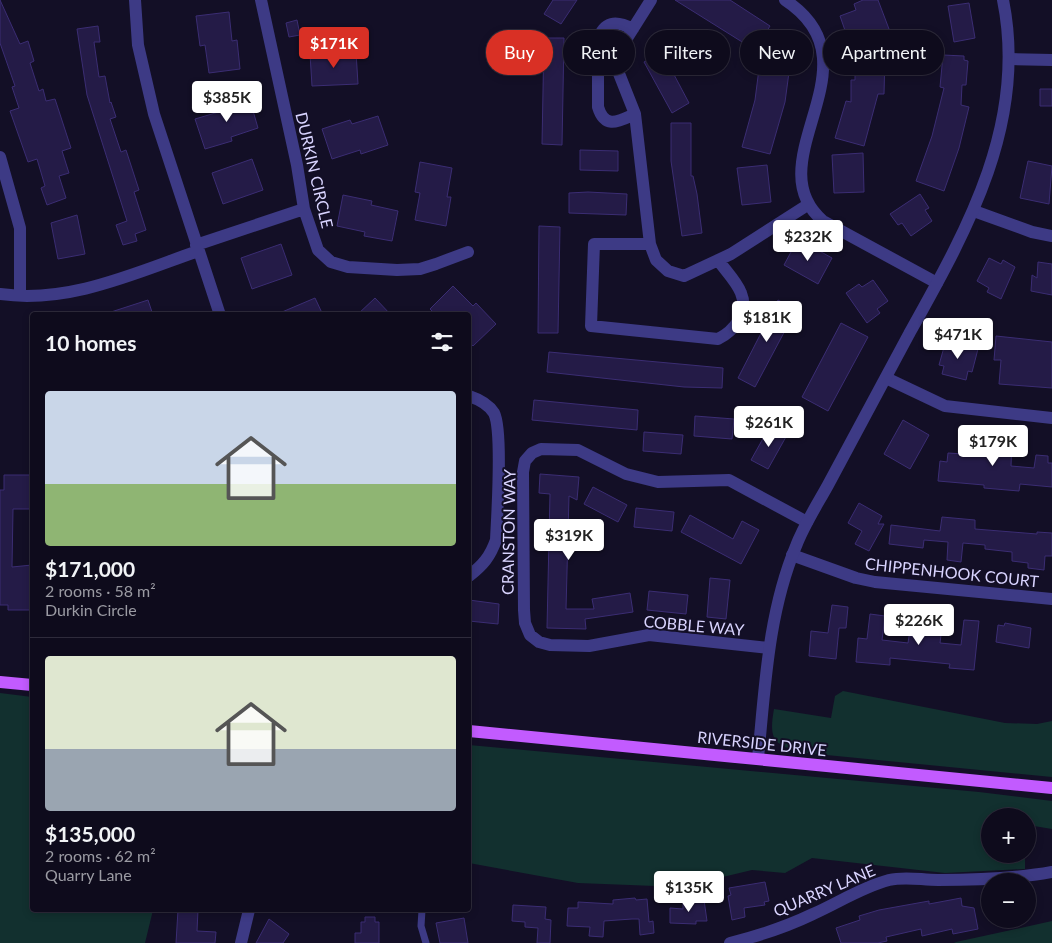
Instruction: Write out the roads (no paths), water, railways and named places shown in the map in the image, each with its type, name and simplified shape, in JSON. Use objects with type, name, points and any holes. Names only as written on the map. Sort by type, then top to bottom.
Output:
[{"type":"main road","points":[[0,682],[30,685]]},
{"type":"main road","name":"RIVERSIDE DRIVE","points":[[471,731],[1052,788]]},
{"type":"street","points":[[135,0],[138,44],[151,105],[219,312]]},
{"type":"street","name":"DURKIN CIRCLE","points":[[261,0],[297,166],[304,209],[318,250],[331,262],[348,267],[397,270],[420,268],[468,252]]},
{"type":"street","points":[[651,0],[617,55],[616,66],[631,98],[635,114],[650,244],[656,260],[668,271],[684,276],[718,260],[809,204]]},
{"type":"street","points":[[785,0],[807,20],[819,40],[822,54],[822,92],[800,169],[802,192],[809,204],[823,220],[937,283]]},
{"type":"street","points":[[758,758],[769,648],[778,600],[792,555],[807,522],[974,212],[1001,125],[1010,59],[1003,0]]},
{"type":"street","points":[[633,28],[620,22],[610,23],[602,30],[598,40],[598,107],[601,115],[607,121],[615,122],[635,114]]},
{"type":"street","points":[[1010,59],[1052,60]]},
{"type":"street","points":[[0,157],[20,228],[20,295]]},
{"type":"street","points":[[0,294],[62,293],[85,289],[304,209]]},
{"type":"street","points":[[974,212],[1032,232],[1052,236]]},
{"type":"street","points":[[650,244],[594,244],[591,326],[718,339],[730,333],[738,322],[742,310],[742,294],[718,260]]},
{"type":"street","points":[[886,378],[945,406],[1052,418]]},
{"type":"street","points":[[471,397],[485,404],[494,414],[498,448],[496,540],[484,565],[471,575]]},
{"type":"street","name":"CRANSTON WAY","points":[[530,636],[525,623],[524,610],[523,472],[525,461],[532,453],[541,449],[578,450],[626,474],[658,482],[729,480],[807,522]]},
{"type":"street","name":"CHIPPENHOOK COURT","points":[[792,555],[856,578],[876,582],[1052,600]]},
{"type":"street","name":"COBBLE WAY","points":[[530,636],[539,642],[550,645],[589,646],[649,635],[769,648]]},
{"type":"street","name":"QUARRY LANE","points":[[730,943],[811,915],[869,887],[890,880],[914,877],[936,880],[1018,878],[1052,872]]},
{"type":"street","points":[[241,943],[249,912]]},
{"type":"lane","points":[[422,912],[421,926],[426,943]]}]
